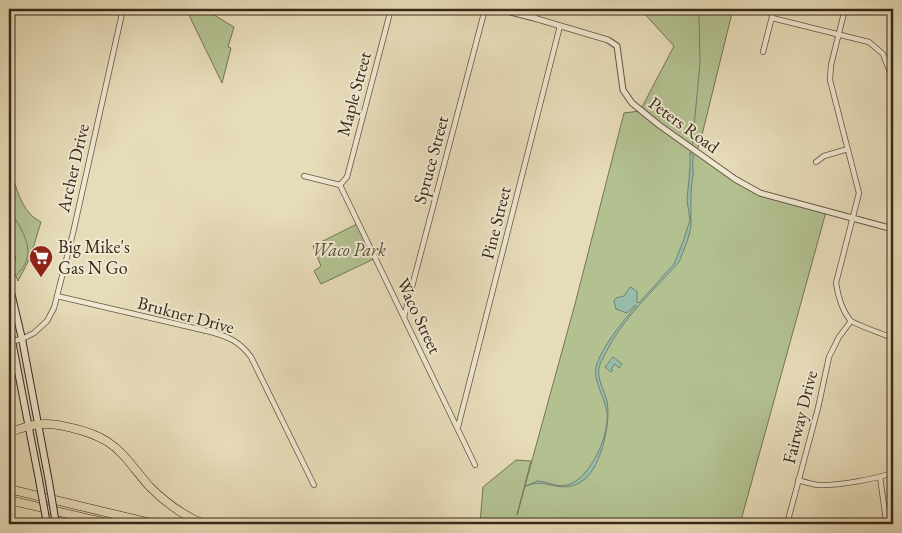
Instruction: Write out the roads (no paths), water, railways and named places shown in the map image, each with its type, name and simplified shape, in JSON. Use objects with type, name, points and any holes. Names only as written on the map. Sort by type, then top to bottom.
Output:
[{"type":"highway","points":[[9,433],[33,424],[54,423],[88,432],[108,442],[124,456],[150,487],[170,505],[204,524]]},
{"type":"highway","points":[[9,489],[155,524]]},
{"type":"highway","points":[[9,500],[111,524]]},
{"type":"main road","points":[[9,284],[22,339],[39,480],[47,524]]},
{"type":"main road","points":[[9,325],[10,342],[49,482],[56,524]]},
{"type":"street","name":"Archer Drive","points":[[10,342],[34,333],[51,315],[124,12],[123,9]]},
{"type":"street","name":"Maple Street","points":[[340,185],[347,177],[390,9]]},
{"type":"street","name":"Spruce Street","points":[[404,317],[485,9]]},
{"type":"street","name":"Peters Road","points":[[498,9],[608,40],[618,46],[622,85],[627,97],[640,111],[735,179],[760,193],[893,230]]},
{"type":"street","points":[[534,18],[536,9]]},
{"type":"street","points":[[763,52],[774,9]]},
{"type":"street","points":[[845,9],[831,65],[830,80],[859,188],[836,283],[838,300],[850,321],[893,338]]},
{"type":"street","points":[[772,18],[864,40],[883,54],[893,80]]},
{"type":"street","name":"Pine Street","points":[[458,427],[560,26]]},
{"type":"street","points":[[816,162],[824,156],[848,149]]},
{"type":"street","points":[[304,176],[340,185]]},
{"type":"street","name":"Waco Street","points":[[340,185],[475,465]]},
{"type":"street","name":"Brukner Drive","points":[[57,296],[211,332],[231,338],[242,346],[251,356],[314,485]]},
{"type":"street","name":"Fairway Drive","points":[[787,524],[818,408],[829,357],[850,321]]},
{"type":"street","points":[[798,480],[817,485],[880,478],[893,473]]},
{"type":"street","points":[[880,478],[886,520]]},
{"type":"waterway","points":[[692,147],[700,64],[699,13],[697,9]]},
{"type":"waterway","points":[[9,208],[25,237],[28,255],[19,272],[9,281]]},
{"type":"place","name":"Big Mike's Gas N Go","points":[[41,278]]},
{"type":"park label","name":"Waco Park","points":[[349,250]]}]
